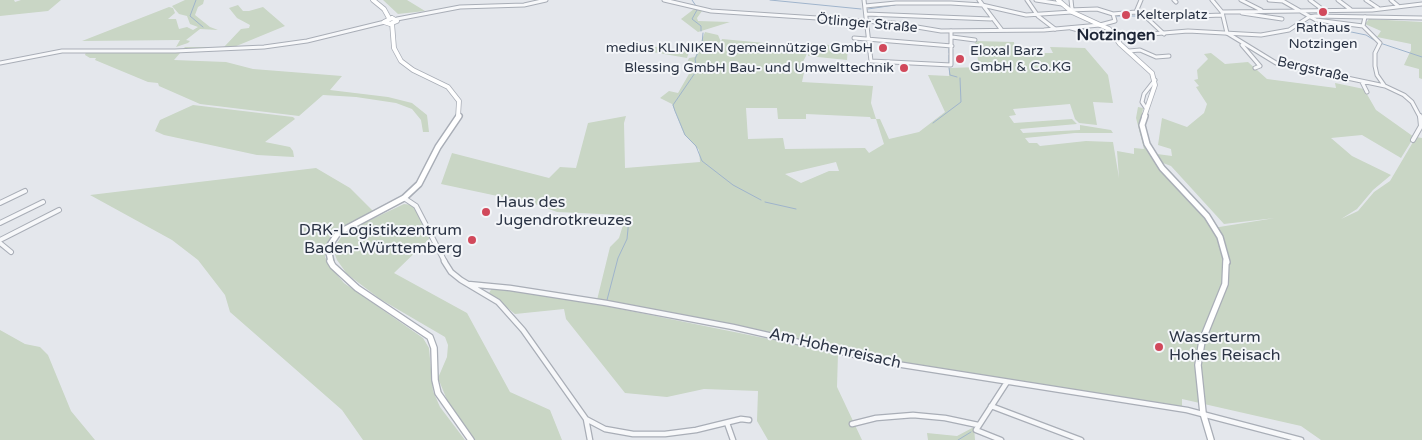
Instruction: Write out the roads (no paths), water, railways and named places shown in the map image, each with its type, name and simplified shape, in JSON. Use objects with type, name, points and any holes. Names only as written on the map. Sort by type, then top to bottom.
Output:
[{"type":"main road","points":[[373,0],[384,9],[389,18]]},
{"type":"main road","points":[[1058,0],[1071,10],[1100,24],[1111,32],[1150,69],[1155,80],[1143,118],[1143,133],[1153,155],[1207,216],[1220,237],[1226,256],[1225,284],[1202,341],[1198,365],[1203,413],[1211,440]]},
{"type":"main road","points":[[389,18],[397,19]]},
{"type":"main road","points":[[385,22],[389,18]]},
{"type":"main road","points":[[385,22],[392,23],[397,19]]},
{"type":"main road","points":[[392,23],[394,48],[401,61],[413,70],[448,87],[456,95],[460,109],[454,124],[438,147],[426,174],[404,198],[338,233],[328,248],[328,256],[333,266],[357,288],[380,305],[424,331],[430,337],[434,348],[435,380],[438,393],[471,440]]},
{"type":"street","points":[[397,19],[460,7],[524,5],[546,0]]},
{"type":"street","name":"Ötlinger Straße","points":[[664,0],[711,11],[866,21],[951,31],[1001,29],[1055,30],[1100,24]]},
{"type":"street","points":[[864,0],[867,38],[872,61],[951,65],[951,31]]},
{"type":"street","points":[[979,0],[1001,29]]},
{"type":"street","points":[[1027,0],[1038,16],[1055,30]]},
{"type":"street","points":[[1036,0],[1062,4]]},
{"type":"street","points":[[1071,0],[1071,10]]},
{"type":"street","points":[[1136,12],[1141,0]]},
{"type":"street","points":[[1212,0],[1222,14],[1227,33]]},
{"type":"street","points":[[1241,0],[1264,11]]},
{"type":"street","points":[[1269,0],[1282,0],[1309,17],[1326,22],[1363,26],[1380,43],[1375,53],[1376,71],[1385,86]]},
{"type":"street","points":[[1310,0],[1322,9]]},
{"type":"street","points":[[1338,0],[1350,9]]},
{"type":"street","points":[[1366,0],[1378,8]]},
{"type":"street","points":[[1391,0],[1398,6]]},
{"type":"street","points":[[865,6],[951,1],[982,5],[1016,14],[1038,16],[1071,10],[1097,9],[1114,14],[1136,12],[1147,18],[1164,34]]},
{"type":"street","points":[[1363,26],[1370,15],[1378,8],[1422,4]]},
{"type":"street","points":[[1147,18],[1322,9],[1350,9],[1370,15]]},
{"type":"street","points":[[1240,12],[1282,19]]},
{"type":"street","points":[[866,14],[992,19]]},
{"type":"street","points":[[1100,24],[1115,21],[1114,14]]},
{"type":"street","points":[[1115,37],[1188,31],[1251,35],[1283,31],[1309,17],[1370,15],[1422,18]]},
{"type":"street","points":[[0,64],[62,51],[175,51],[264,47],[307,41],[385,22]]},
{"type":"street","name":"Ötlinger Straße","points":[[1071,28],[1089,33],[1111,32]]},
{"type":"street","name":"Bergstraße","points":[[1227,33],[1276,63],[1385,86],[1408,99],[1420,117],[1421,126],[1413,140]]},
{"type":"street","points":[[854,38],[952,46]]},
{"type":"street","points":[[952,38],[975,40]]},
{"type":"street","name":"Bergstraße","points":[[1239,41],[1260,66],[1255,68]]},
{"type":"street","points":[[911,42],[911,50]]},
{"type":"street","points":[[1130,51],[1140,50],[1156,56],[1169,56]]},
{"type":"street","name":"Bergstraße","points":[[1362,82],[1367,92]]},
{"type":"street","points":[[0,203],[25,191]]},
{"type":"street","points":[[404,198],[416,206],[430,236],[451,272],[498,302],[507,311],[586,419],[590,440]]},
{"type":"street","points":[[0,223],[43,202]]},
{"type":"street","points":[[11,252],[0,242],[59,210]]},
{"type":"street","name":"Am Hohenreisach","points":[[468,284],[510,288],[615,305],[733,327],[890,363],[1203,413],[1301,440]]},
{"type":"street","points":[[1000,440],[978,432],[978,425],[1007,382]]},
{"type":"street","points":[[991,406],[1081,440]]},
{"type":"street","points":[[852,424],[876,418],[913,415],[945,418],[978,425]]},
{"type":"street","points":[[586,419],[605,429],[665,437],[741,419],[749,420]]},
{"type":"street","points":[[727,423],[733,440]]},
{"type":"waterway","points":[[196,0],[190,16],[203,27]]},
{"type":"waterway","points":[[692,0],[696,6]]},
{"type":"waterway","points":[[770,0],[861,9]]},
{"type":"waterway","points":[[868,9],[895,5]]},
{"type":"waterway","points":[[697,10],[692,19],[701,26],[701,31]]},
{"type":"waterway","points":[[1117,16],[1139,16]]},
{"type":"waterway","points":[[1307,23],[1366,35],[1374,40]]},
{"type":"waterway","points":[[703,33],[702,44],[695,59],[697,70],[673,105],[675,111],[685,135],[696,146],[702,161],[733,185],[761,200]]},
{"type":"waterway","points":[[1380,43],[1422,57]]},
{"type":"waterway","points":[[949,47],[949,53]]},
{"type":"waterway","points":[[949,55],[949,63]]},
{"type":"waterway","points":[[949,68],[950,75],[957,77]]},
{"type":"waterway","points":[[933,123],[961,102],[960,78]]},
{"type":"waterway","points":[[765,202],[796,209]]},
{"type":"waterway","points":[[607,300],[618,258],[627,239],[629,219]]},
{"type":"waterway","points":[[958,440],[971,432]]},
{"type":"place","name":"Rathaus Notzingen","points":[[1323,12]]},
{"type":"place","name":"Kelterplatz","points":[[1126,15]]},
{"type":"place","name":"medius KLINIKEN gemeinnützige GmbH","points":[[883,48]]},
{"type":"place","name":"Eloxal Barz GmbH & Co.KG","points":[[960,59]]},
{"type":"place","name":"Blessing GmbH Bau- und Umwelttechnik","points":[[904,68]]},
{"type":"place","name":"Haus des Jugendrotkreuzes","points":[[486,212]]},
{"type":"place","name":"DRK-Logistikzentrum Baden-Württemberg","points":[[472,240]]},
{"type":"place","name":"Wasserturm Hohes Reisach","points":[[1159,347]]},
{"type":"district","name":"Notzingen","points":[[1116,36]]}]
